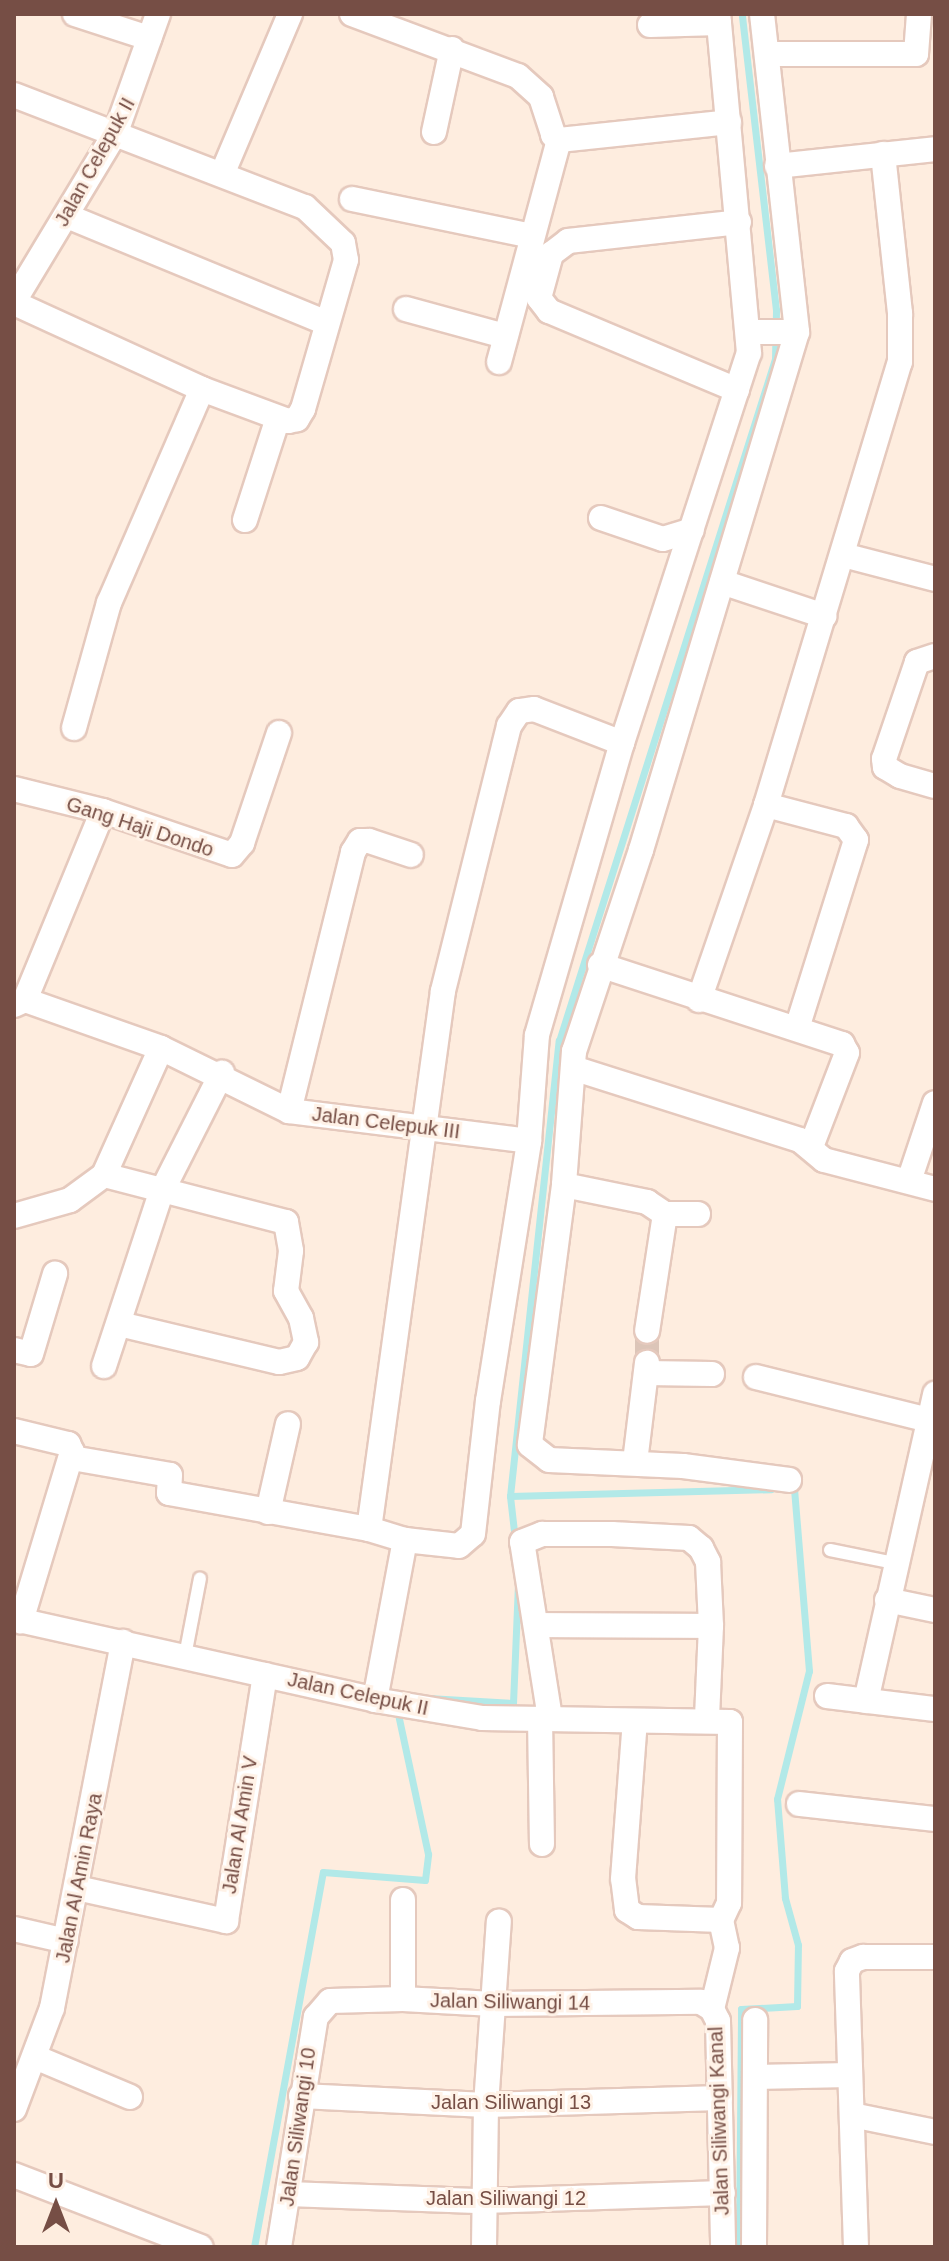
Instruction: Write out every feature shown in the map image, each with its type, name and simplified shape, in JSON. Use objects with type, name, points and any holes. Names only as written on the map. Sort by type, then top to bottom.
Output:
[{"type":"street","points":[[75,14],[149,38]]},
{"type":"street","name":"Jalan Celepuk II","points":[[14,302],[116,132],[158,14]]},
{"type":"street","points":[[223,172],[290,14]]},
{"type":"street","points":[[352,14],[491,63],[535,89],[559,140],[499,362]]},
{"type":"street","points":[[762,14],[793,332],[641,850],[572,1056],[564,1185],[530,1445],[549,1460],[635,1462],[789,1480]]},
{"type":"street","points":[[768,54],[926,55],[919,14]]},
{"type":"street","points":[[72,1458],[170,1475],[169,1493],[369,1529],[405,1540],[459,1546],[473,1534],[488,1401],[529,1141],[539,1036],[622,743],[754,332],[718,18],[650,25]]},
{"type":"street","points":[[434,132],[452,49]]},
{"type":"street","points":[[14,95],[223,172],[305,207],[343,243],[346,260],[340,289],[326,323],[303,409],[297,419],[278,418],[202,389],[14,302]]},
{"type":"street","points":[[559,140],[729,122]]},
{"type":"street","points":[[777,166],[935,149]]},
{"type":"street","points":[[699,1000],[766,805],[843,555],[902,340],[883,154]]},
{"type":"street","points":[[352,199],[532,236]]},
{"type":"street","points":[[67,216],[326,323]]},
{"type":"street","points":[[737,390],[549,311],[539,298],[551,254],[568,241],[739,222]]},
{"type":"street","points":[[406,309],[505,336]]},
{"type":"street","points":[[754,332],[793,332]]},
{"type":"street","points":[[74,728],[109,603],[202,389]]},
{"type":"street","points":[[245,520],[278,418]]},
{"type":"street","points":[[601,518],[663,539],[692,530]]},
{"type":"street","points":[[843,555],[935,579]]},
{"type":"street","points":[[722,582],[824,616]]},
{"type":"street","points":[[935,656],[917,662],[884,759],[885,767],[900,776],[935,786]]},
{"type":"street","points":[[369,1529],[428,1128],[443,991],[513,716],[534,709],[622,743]]},
{"type":"street","name":"Gang Haji Dondo","points":[[14,789],[103,811],[232,855],[242,843],[279,733]]},
{"type":"street","points":[[766,805],[846,826],[856,840],[798,1025]]},
{"type":"street","points":[[20,1002],[103,811]]},
{"type":"street","points":[[289,1111],[353,852],[360,841],[369,841],[411,855]]},
{"type":"street","points":[[600,965],[699,1000],[798,1025],[842,1044],[847,1053],[812,1144]]},
{"type":"street","name":"Jalan Celepuk III","points":[[20,1002],[161,1048],[222,1073],[289,1111],[529,1141]]},
{"type":"street","points":[[539,1036],[572,1056],[812,1144],[824,1160],[935,1189]]},
{"type":"street","points":[[14,1216],[70,1200],[104,1175],[161,1048]]},
{"type":"street","points":[[104,1366],[161,1193],[222,1073]]},
{"type":"street","points":[[909,1181],[935,1103]]},
{"type":"street","points":[[104,1175],[161,1193],[286,1222],[291,1251],[286,1291],[301,1318],[306,1342],[297,1358],[279,1362],[119,1324]]},
{"type":"street","points":[[564,1185],[647,1202],[665,1214],[698,1214]]},
{"type":"street","points":[[647,1331],[665,1214]]},
{"type":"street","points":[[14,1350],[31,1354],[55,1274]]},
{"type":"street","points":[[635,1462],[647,1368],[712,1374]]},
{"type":"street","points":[[756,1377],[928,1420]]},
{"type":"street","points":[[866,1701],[894,1563],[935,1394]]},
{"type":"street","points":[[268,1512],[288,1424]]},
{"type":"street","points":[[14,1431],[68,1444],[72,1458],[17,1620]]},
{"type":"street","points":[[542,1844],[545,1718],[539,1625],[522,1552],[526,1537],[612,1534],[689,1538],[701,1548],[708,1562],[711,1626],[707,1719],[730,1722],[733,1741],[729,1903],[721,1920],[727,1948],[706,2006]]},
{"type":"street","points":[[379,1701],[405,1540]]},
{"type":"street","points":[[887,1600],[935,1610]]},
{"type":"street","name":"Jalan Celepuk II","points":[[17,1620],[379,1701],[482,1718],[707,1719]]},
{"type":"street","points":[[539,1625],[711,1626]]},
{"type":"street","name":"Jalan Al Amin Raya","points":[[17,2095],[35,2057],[52,2008],[123,1642]]},
{"type":"street","name":"Jalan Al Amin V","points":[[77,1888],[226,1921],[265,1675]]},
{"type":"street","points":[[827,1696],[935,1709]]},
{"type":"street","points":[[635,1721],[623,1879],[627,1910],[638,1917],[721,1920]]},
{"type":"street","points":[[799,1804],[935,1819]]},
{"type":"street","points":[[403,1900],[403,1999]]},
{"type":"street","points":[[484,2247],[486,2105],[499,1921]]},
{"type":"street","points":[[14,1929],[66,1941]]},
{"type":"street","points":[[856,2247],[847,1971],[852,1961],[935,1957]]},
{"type":"street","name":"Jalan Siliwangi 14","points":[[321,2009],[330,2001],[403,1999],[493,2004],[706,2006]]},
{"type":"street","name":"Jalan Siliwangi Kanal","points":[[706,2006],[718,2021],[723,2247]]},
{"type":"street","name":"Jalan Siliwangi 10","points":[[279,2247],[301,2096],[321,2009]]},
{"type":"street","points":[[754,2247],[755,2020]]},
{"type":"street","points":[[35,2057],[130,2097]]},
{"type":"street","points":[[755,2077],[849,2075]]},
{"type":"street","name":"Jalan Siliwangi 13","points":[[301,2096],[486,2105],[720,2098]]},
{"type":"street","points":[[852,2115],[935,2132]]},
{"type":"street","points":[[14,2175],[201,2247]]},
{"type":"street","name":"Jalan Siliwangi 12","points":[[288,2194],[483,2201],[723,2193]]},
{"type":"lane","points":[[830,1550],[894,1563]]},
{"type":"lane","points":[[185,1656],[200,1578]]},
{"type":"waterway","points":[[515,1540],[510,1496],[559,1041],[775,359],[776,310],[742,14]]},
{"type":"waterway","points":[[739,2247],[741,2009],[797,2006],[798,1945],[785,1898],[777,1799],[809,1671],[794,1488],[788,1488]]},
{"type":"waterway","points":[[510,1496],[771,1489]]},
{"type":"waterway","points":[[428,1698],[513,1703],[518,1584]]},
{"type":"waterway","points":[[254,2247],[323,1872],[425,1880],[428,1854],[397,1709]]},
{"type":"tunnel","points":[[647,1331],[647,1363]]}]
